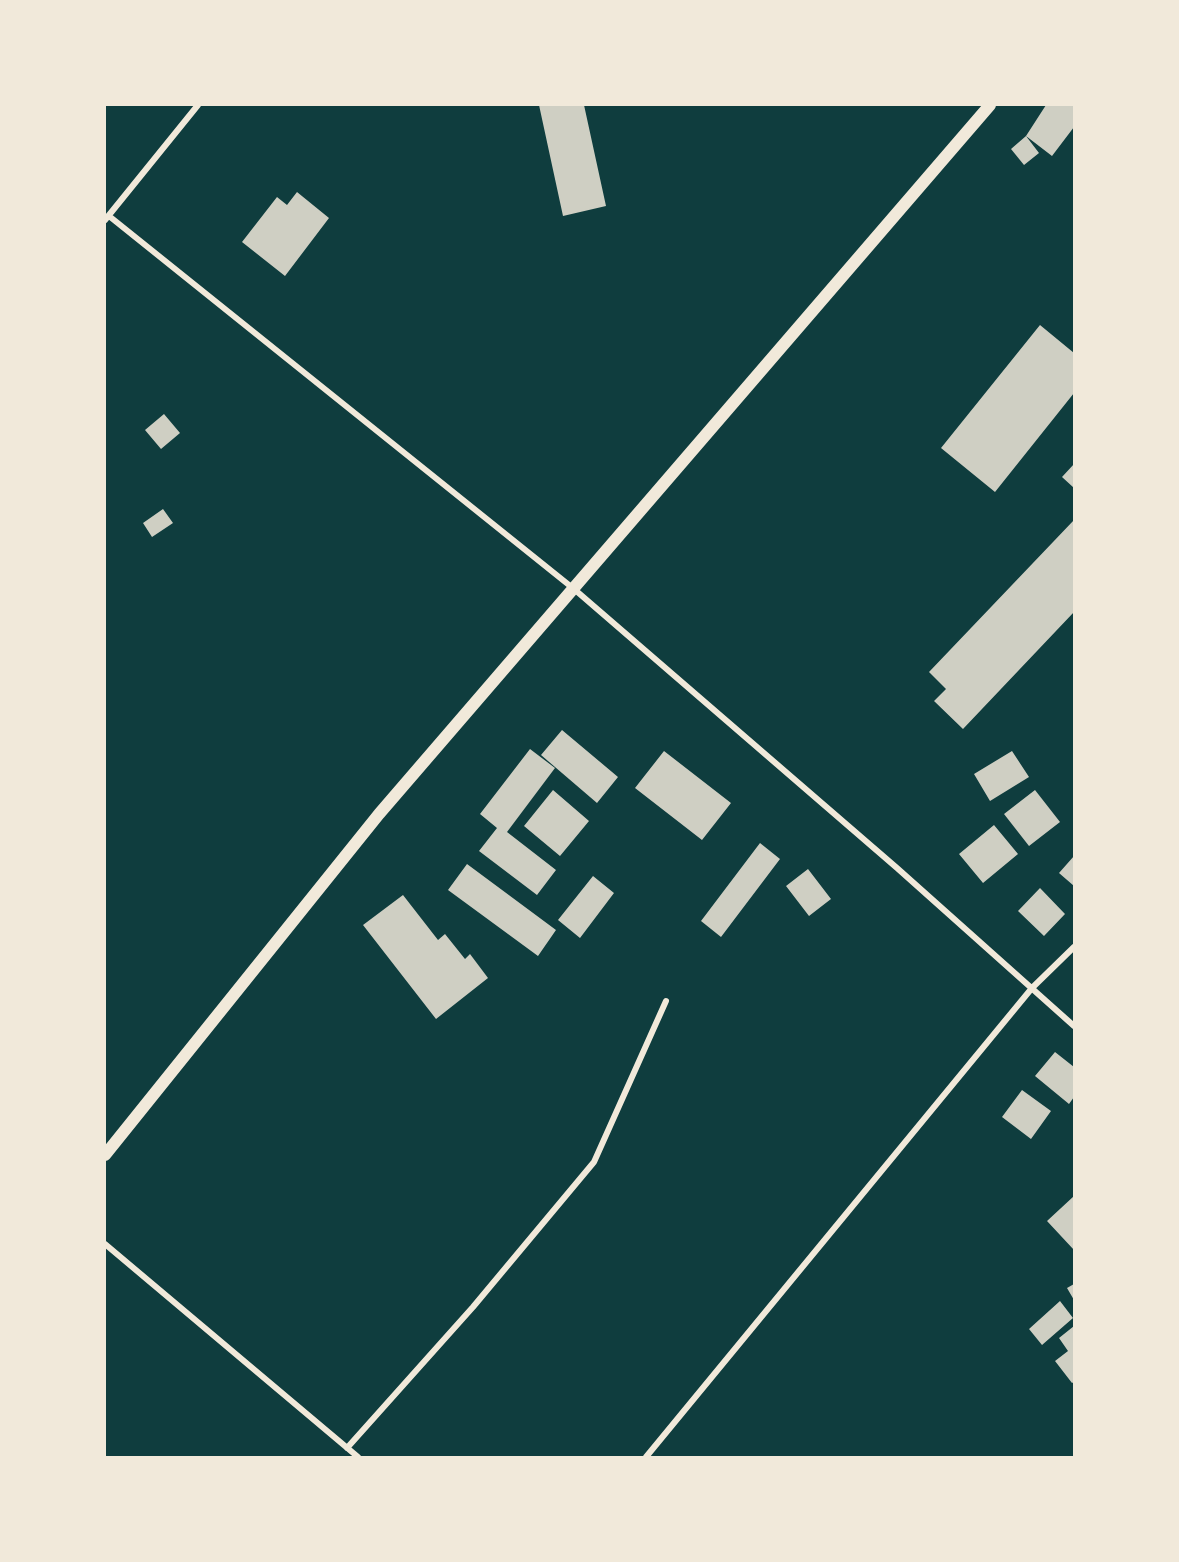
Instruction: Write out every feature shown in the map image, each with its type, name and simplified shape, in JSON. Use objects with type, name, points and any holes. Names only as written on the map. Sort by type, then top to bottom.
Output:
[{"type":"main road","points":[[105,1155],[379,814],[990,105]]},
{"type":"street","points":[[198,105],[107,218],[574,589],[1074,1026]]},
{"type":"street","points":[[646,1457],[1032,988],[1074,946]]},
{"type":"street","points":[[347,1448],[473,1307],[594,1162],[666,1001]]},
{"type":"street","points":[[105,1244],[358,1457]]},
{"type":"building","points":[[539,105],[584,105],[606,206],[563,216]]},
{"type":"building","points":[[1046,105],[1074,105],[1074,127],[1052,156],[1026,136]]},
{"type":"building","points":[[1026,136],[1039,153],[1024,165],[1011,149]]},
{"type":"building","points":[[297,192],[329,218],[285,276],[242,242],[277,197],[287,205]]},
{"type":"building","points":[[1040,325],[1074,353],[1074,393],[995,492],[941,448]]},
{"type":"building","points":[[164,414],[180,433],[161,449],[145,430]]},
{"type":"building","points":[[1074,464],[1074,488],[1062,477]]},
{"type":"building","points":[[163,509],[173,523],[152,537],[143,523]]},
{"type":"building","points":[[1074,520],[1074,612],[963,729],[934,701],[946,689],[929,672]]},
{"type":"building","points":[[562,730],[618,777],[597,803],[541,755]]},
{"type":"building","points":[[530,749],[555,768],[507,832],[556,870],[537,895],[479,851],[497,828],[480,814]]},
{"type":"building","points":[[664,751],[731,803],[702,840],[635,788]]},
{"type":"building","points":[[1012,751],[1029,777],[990,801],[974,774]]},
{"type":"building","points":[[553,790],[589,821],[560,856],[524,826]]},
{"type":"building","points":[[1035,790],[1060,822],[1029,846],[1004,814]]},
{"type":"building","points":[[994,825],[1018,854],[983,883],[959,854]]},
{"type":"building","points":[[760,843],[780,859],[721,937],[701,921]]},
{"type":"building","points":[[1074,856],[1074,886],[1059,873]]},
{"type":"building","points":[[467,864],[556,930],[538,956],[448,890]]},
{"type":"building","points":[[808,869],[831,899],[809,916],[786,886]]},
{"type":"building","points":[[593,876],[614,893],[580,938],[558,920]]},
{"type":"building","points":[[1040,888],[1065,914],[1044,936],[1018,911]]},
{"type":"building","points":[[403,895],[438,940],[445,934],[465,959],[470,954],[488,978],[436,1019],[363,925]]},
{"type":"building","points":[[1055,1052],[1074,1067],[1074,1097],[1069,1104],[1035,1076]]},
{"type":"building","points":[[1022,1090],[1051,1111],[1031,1139],[1002,1117]]},
{"type":"building","points":[[1074,1196],[1074,1250],[1047,1221]]},
{"type":"building","points":[[1074,1284],[1074,1300],[1067,1288]]},
{"type":"building","points":[[1060,1301],[1073,1318],[1042,1345],[1029,1329]]},
{"type":"building","points":[[1074,1326],[1074,1382],[1072,1383],[1055,1361],[1068,1351],[1059,1338]]}]
